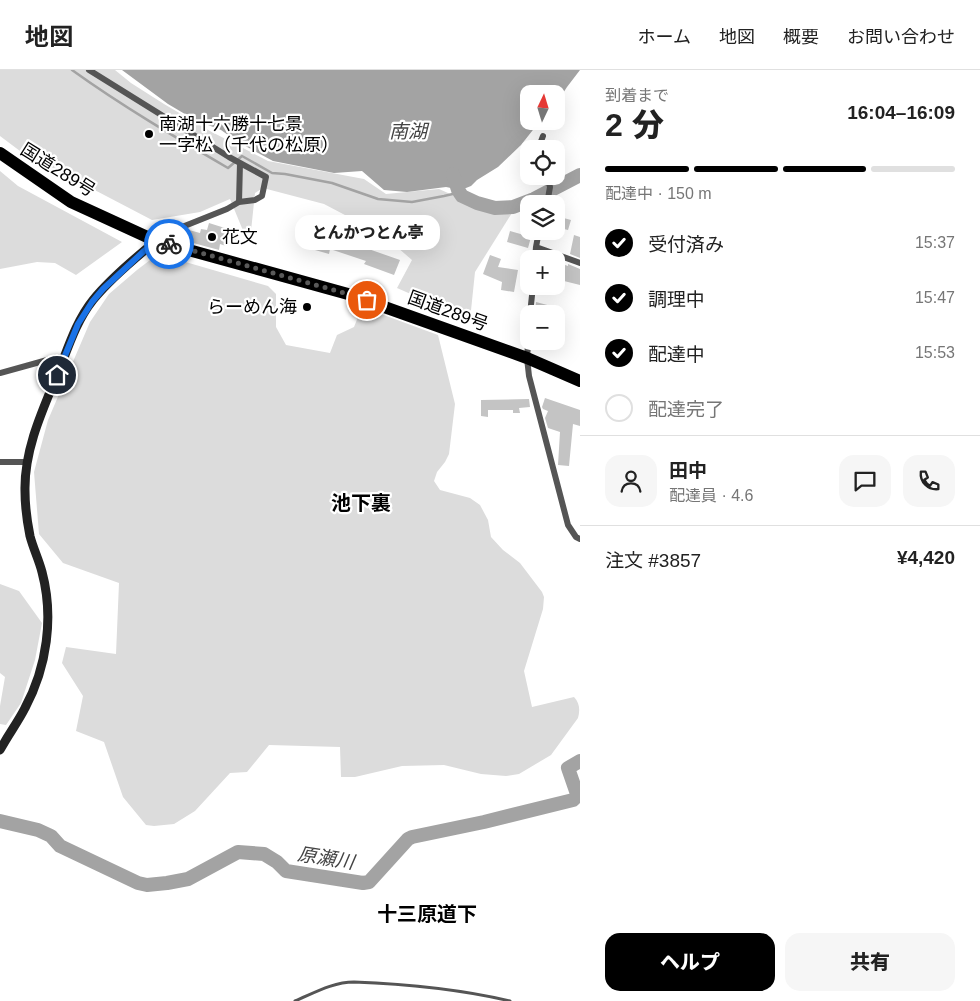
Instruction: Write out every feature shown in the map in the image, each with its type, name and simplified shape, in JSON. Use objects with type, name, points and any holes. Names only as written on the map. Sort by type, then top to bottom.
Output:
[{"type":"highway","name":"国道289号","points":[[0,153],[71,202],[156,241],[348,294],[527,358],[580,381]]},
{"type":"street","points":[[0,750],[36,686],[47,639],[48,616],[46,594],[42,572],[30,536],[26,513],[25,489],[32,440],[78,324],[103,289],[156,241],[167,233],[238,202],[255,200],[262,196],[266,177],[89,70]]},
{"type":"street","points":[[542,140],[543,136]]},
{"type":"street","points":[[238,202],[240,163]]},
{"type":"street","points":[[536,250],[537,240]]},
{"type":"street","points":[[536,247],[580,262]]},
{"type":"street","points":[[528,350],[529,376],[568,525],[576,537],[580,539]]},
{"type":"street","points":[[0,373],[58,357],[63,360]]},
{"type":"street","points":[[0,462],[28,462]]},
{"type":"lane","points":[[295,1001],[323,988],[345,982],[444,989],[510,1001]]},
{"type":"shaded area","points":[[0,70],[115,70],[131,83],[164,104],[210,131],[268,161],[364,179],[386,194],[439,189],[475,205],[515,208],[475,272],[470,320],[397,288],[412,260],[383,235],[324,204],[263,188],[255,193],[251,231],[244,233],[230,199],[200,212],[152,220],[20,151],[0,136]]},
{"type":"shaded area","points":[[0,171],[18,186],[122,242],[76,275],[55,263],[37,262],[0,269]]},
{"type":"shaded area","points":[[158,254],[268,286],[276,294],[276,327],[286,345],[330,353],[337,335],[354,327],[362,307],[438,335],[455,404],[449,454],[437,472],[434,481],[440,490],[470,498],[480,505],[488,520],[491,537],[503,550],[520,563],[542,592],[544,597],[543,609],[524,671],[532,707],[574,697],[579,710],[578,718],[551,755],[519,774],[506,776],[481,774],[444,765],[402,766],[355,777],[341,777],[340,747],[269,745],[247,772],[230,773],[195,811],[174,824],[146,825],[123,797],[104,742],[76,731],[83,696],[62,663],[66,647],[116,654],[119,583],[63,563],[39,534],[34,472],[48,420],[90,322],[109,294]]},
{"type":"shaded area","points":[[0,584],[19,591],[42,623],[35,660],[21,703],[6,725],[0,724],[0,706],[5,677],[0,673]]},
{"type":"water","name":"南湖","points":[[122,70],[580,70],[565,90],[565,85],[520,85],[520,130],[533,130],[525,140],[520,140],[520,146],[498,167],[471,186],[461,190],[446,187],[407,192],[384,190],[362,171],[334,173],[273,161],[238,142],[221,130],[195,120],[168,104]]},
{"type":"building","points":[[565,218],[571,220],[568,230],[565,229]]},
{"type":"building","points":[[209,223],[228,229],[239,230],[236,240],[228,238],[226,246],[220,244],[219,250],[186,241],[189,230],[200,233],[201,229],[207,230]]},
{"type":"building","points":[[510,231],[520,234],[520,240],[530,240],[528,248],[507,242]]},
{"type":"building","points":[[305,233],[316,237],[318,233],[325,235],[324,239],[340,243],[342,238],[400,260],[394,275],[364,264],[366,261],[330,249],[329,254],[301,246]]},
{"type":"building","points":[[574,235],[580,237],[580,258],[570,254]]},
{"type":"building","points":[[490,255],[501,259],[498,267],[518,270],[514,292],[501,290],[502,282],[483,274]]},
{"type":"building","points":[[568,264],[580,269],[580,285],[565,281],[565,265],[568,266]]},
{"type":"building","points":[[536,302],[547,305],[536,305]]},
{"type":"building","points":[[545,398],[580,410],[580,426],[573,424],[569,466],[558,465],[560,432],[548,428],[545,418],[548,411],[542,407]]},
{"type":"building","points":[[529,399],[530,407],[519,408],[520,413],[513,413],[513,410],[488,410],[488,417],[481,416],[481,400]]},
{"type":"waterway","points":[[72,70],[129,109],[228,168],[242,156],[272,173],[332,183],[378,199],[412,202],[457,193],[462,196]]},
{"type":"waterway","points":[[453,174],[462,196],[495,208],[513,207],[534,199],[580,175]]},
{"type":"waterway","name":"原瀬川","points":[[0,821],[38,830],[51,836],[60,846],[138,883],[147,885],[188,879],[238,852],[264,854],[277,862],[286,871],[363,883],[369,882],[408,839],[412,837],[484,822],[573,800],[577,794],[568,768],[580,761]]},
{"type":"way so far","points":[[169,244],[367,300]]},
{"type":"place","name":"南湖十六勝十七景 一字松（千代の松原）","points":[[149,134]]},
{"type":"place","name":"花文","points":[[212,237]]},
{"type":"place","name":"とんかつとん亭","points":[[367,300]]},
{"type":"place","name":"らーめん海","points":[[307,307]]},
{"type":"district","name":"池下裏","points":[[361,503]]},
{"type":"district","name":"十三原道下","points":[[427,914]]},
{"type":"route","points":[[57,375],[78,324],[103,289],[156,241],[169,244]]}]
